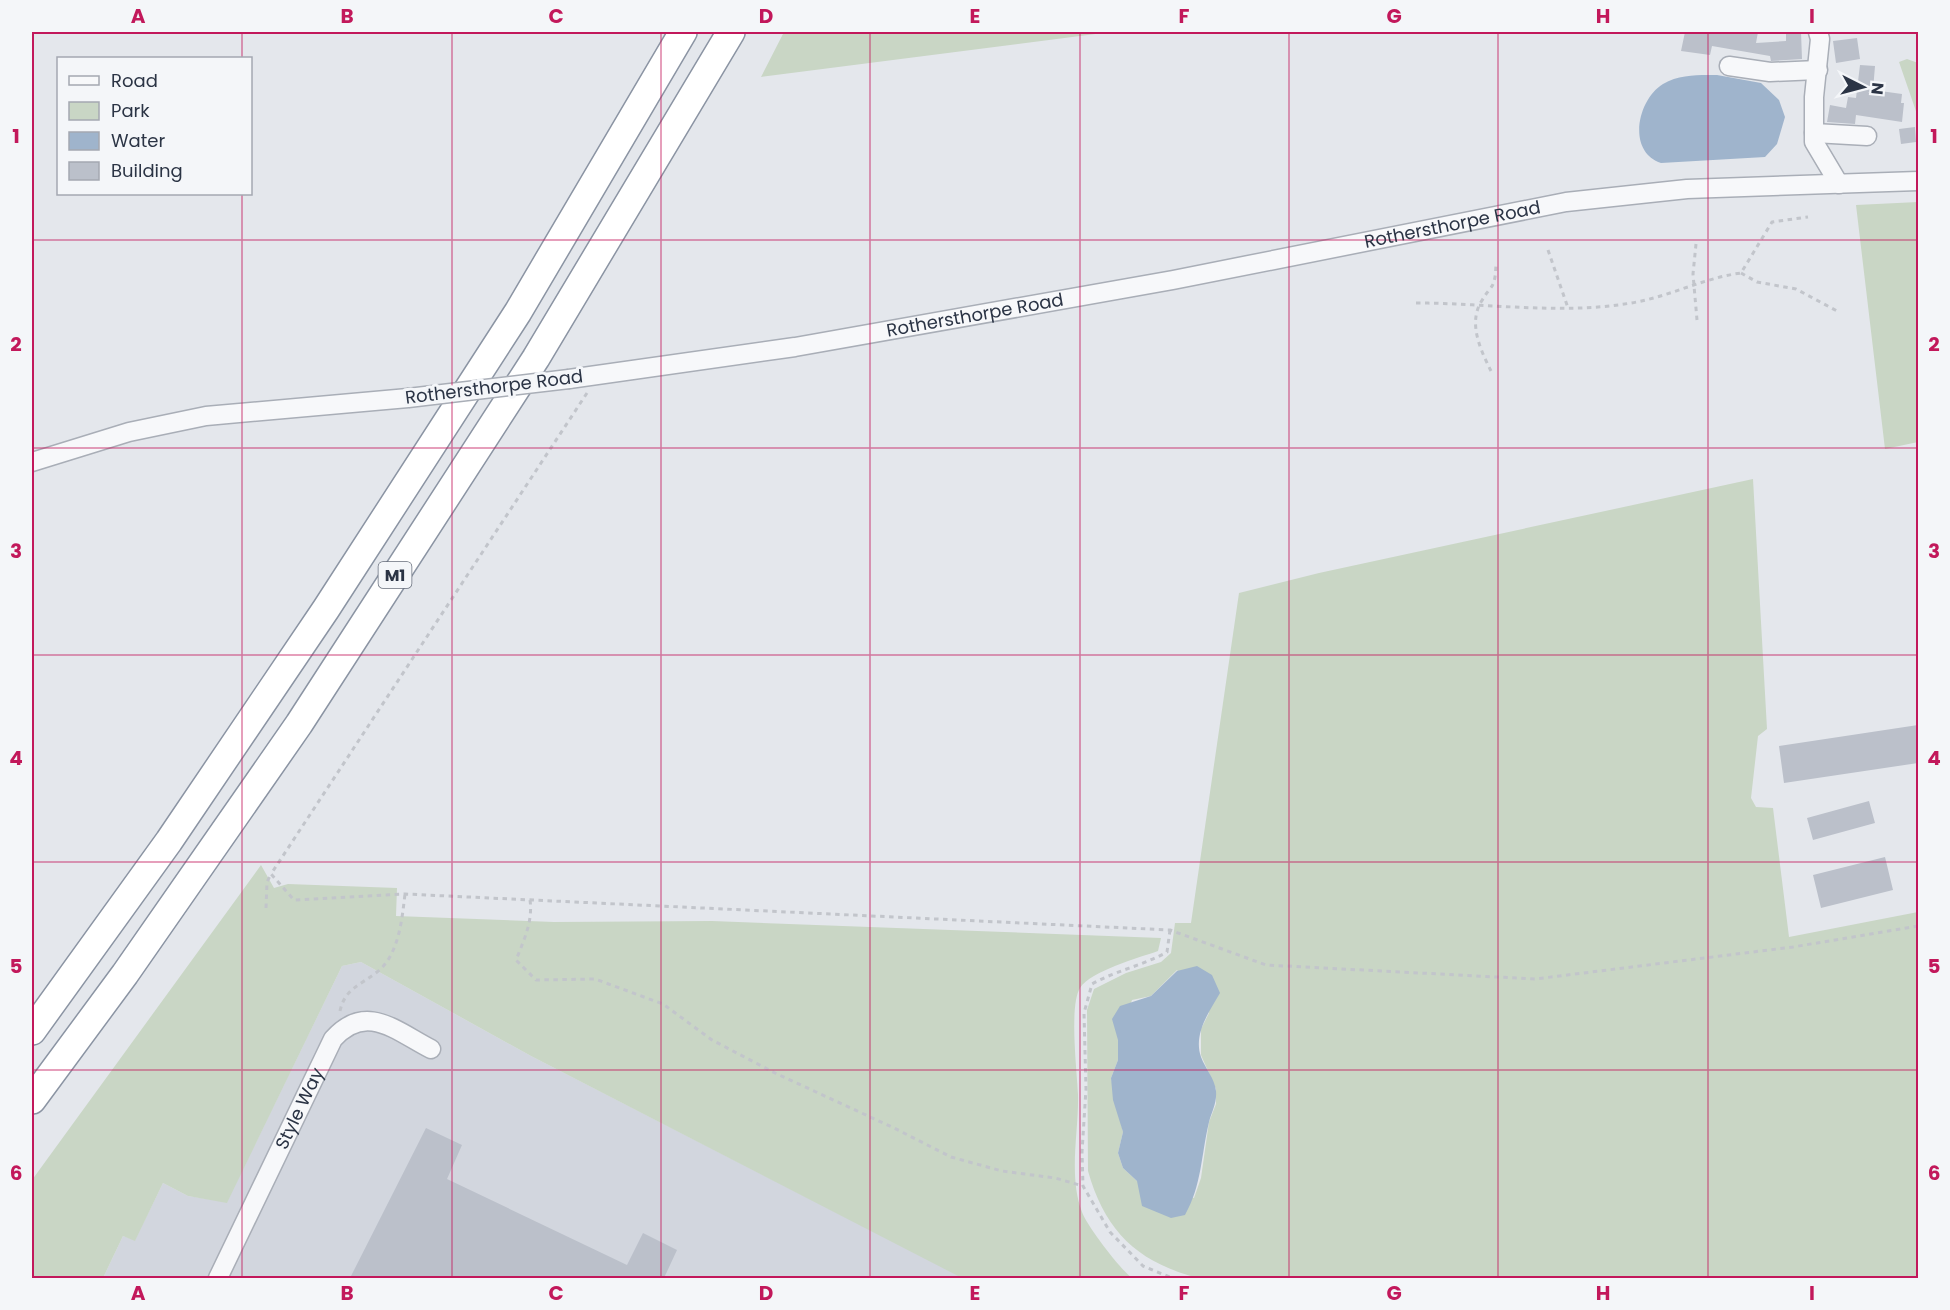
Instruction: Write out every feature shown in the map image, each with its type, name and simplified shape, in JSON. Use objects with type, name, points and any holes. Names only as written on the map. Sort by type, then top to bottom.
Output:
[{"type":"highway","name":"M1","points":[[32,1031],[169,841],[326,609],[518,312],[683,32]]},
{"type":"highway","name":"M1","points":[[32,1100],[125,974],[298,724],[536,358],[731,32]]},
{"type":"street","points":[[1818,32],[1820,39],[1814,91],[1814,142],[1839,184]]},
{"type":"street","points":[[1729,66],[1770,72],[1818,70]]},
{"type":"street","points":[[1814,133],[1867,136]]},
{"type":"street","name":"Rothersthorpe Road","points":[[32,462],[129,432],[206,416],[408,398],[569,379],[795,347],[1137,286],[1566,202],[1687,189],[1918,181]]},
{"type":"street","name":"Style Way","points":[[218,1278],[333,1039],[352,1022],[368,1020],[431,1049]]},
{"type":"path","points":[[1741,273],[1772,222],[1808,217]]},
{"type":"path","points":[[1696,244],[1694,286],[1697,320]]},
{"type":"path","points":[[1548,250],[1569,309]]},
{"type":"path","points":[[1491,371],[1478,344],[1480,303],[1495,285],[1496,264]]},
{"type":"path","points":[[1416,303],[1480,303],[1534,309],[1569,309],[1631,303],[1664,296],[1723,275],[1741,273],[1757,282],[1796,289],[1837,311]]},
{"type":"path","points":[[266,908],[267,882],[271,874],[599,374]]},
{"type":"path","points":[[271,874],[294,900],[405,894],[1170,930],[1266,965],[1535,979],[1793,947],[1918,926]]},
{"type":"path","points":[[333,1039],[342,1003],[357,983],[378,972],[389,959],[401,927],[405,894]]},
{"type":"path","points":[[530,900],[531,911],[527,931],[516,960],[536,980],[595,979],[634,993],[663,1004],[712,1040],[775,1073],[951,1157],[1002,1172],[1055,1178],[1083,1186]]},
{"type":"path","points":[[1170,930],[1167,952],[1155,959],[1116,971],[1092,984],[1084,1013],[1086,1089],[1082,1152],[1083,1186],[1110,1232],[1143,1266],[1172,1278]]},
{"type":"shaded area","points":[[361,962],[531,1056],[962,1277],[1014,1278],[103,1278],[123,1236],[135,1240],[163,1183],[188,1196],[227,1202],[342,966]]},
{"type":"green space","points":[[784,32],[1111,32],[761,77]]},
{"type":"green space","points":[[1907,59],[1918,63],[1918,117],[1899,62]]},
{"type":"green space","points":[[1918,202],[1918,442],[1885,449],[1856,205]]},
{"type":"green space","points":[[1753,479],[1767,729],[1758,736],[1751,798],[1756,807],[1773,808],[1789,937],[1918,912],[1918,1278],[1198,1278],[1157,1263],[1126,1241],[1114,1227],[1095,1192],[1088,1171],[1087,1010],[1094,989],[1126,973],[1161,962],[1171,953],[1175,923],[1191,923],[1239,593],[1319,573]],"holes":[[[1177,970],[1209,1013],[1201,1029],[1201,1055],[1216,1089],[1216,1104],[1209,1122],[1201,1178],[1194,1198],[1137,1181],[1123,1168],[1118,1153],[1123,1132],[1111,1078],[1118,1060],[1118,1040],[1132,1000],[1151,996]]]},
{"type":"green space","points":[[261,865],[274,888],[288,884],[397,888],[396,916],[554,922],[712,921],[1161,938],[1158,951],[1104,971],[1086,982],[1080,988],[1075,1009],[1074,1039],[1078,1108],[1075,1168],[1078,1198],[1090,1227],[1112,1257],[1132,1278],[962,1278],[531,1056],[361,962],[342,966],[227,1203],[188,1196],[163,1183],[135,1241],[123,1236],[103,1278],[32,1278],[32,1180]]},
{"type":"water","points":[[1717,75],[1761,83],[1779,100],[1785,117],[1777,144],[1765,157],[1661,163],[1650,157],[1643,148],[1640,125],[1642,112],[1654,91],[1676,78]]},
{"type":"water","points":[[1197,966],[1212,975],[1220,993],[1203,1024],[1199,1040],[1201,1057],[1212,1078],[1216,1099],[1191,1204],[1185,1215],[1171,1218],[1142,1206],[1137,1181],[1123,1168],[1118,1153],[1123,1132],[1113,1100],[1111,1078],[1118,1060],[1118,1040],[1112,1019],[1120,1006],[1151,996],[1177,971]]},
{"type":"building","points":[[1685,32],[1758,32],[1756,43],[1786,41],[1786,32],[1801,32],[1802,59],[1771,61],[1770,56],[1712,46],[1710,55],[1681,51]]},
{"type":"building","points":[[1857,38],[1860,59],[1836,63],[1833,41]]},
{"type":"building","points":[[1860,65],[1875,66],[1873,90],[1902,94],[1901,103],[1904,103],[1902,122],[1856,115],[1855,124],[1827,122],[1830,105],[1846,108],[1848,97],[1856,98]]},
{"type":"building","points":[[1915,127],[1916,142],[1901,144],[1899,129]]},
{"type":"building","points":[[1918,725],[1918,763],[1784,783],[1779,746]]},
{"type":"building","points":[[1869,801],[1875,823],[1813,840],[1807,818]]},
{"type":"building","points":[[1885,857],[1893,890],[1821,908],[1813,875]]},
{"type":"building","points":[[426,1128],[462,1145],[447,1179],[627,1265],[643,1233],[677,1250],[664,1278],[350,1278]]}]
